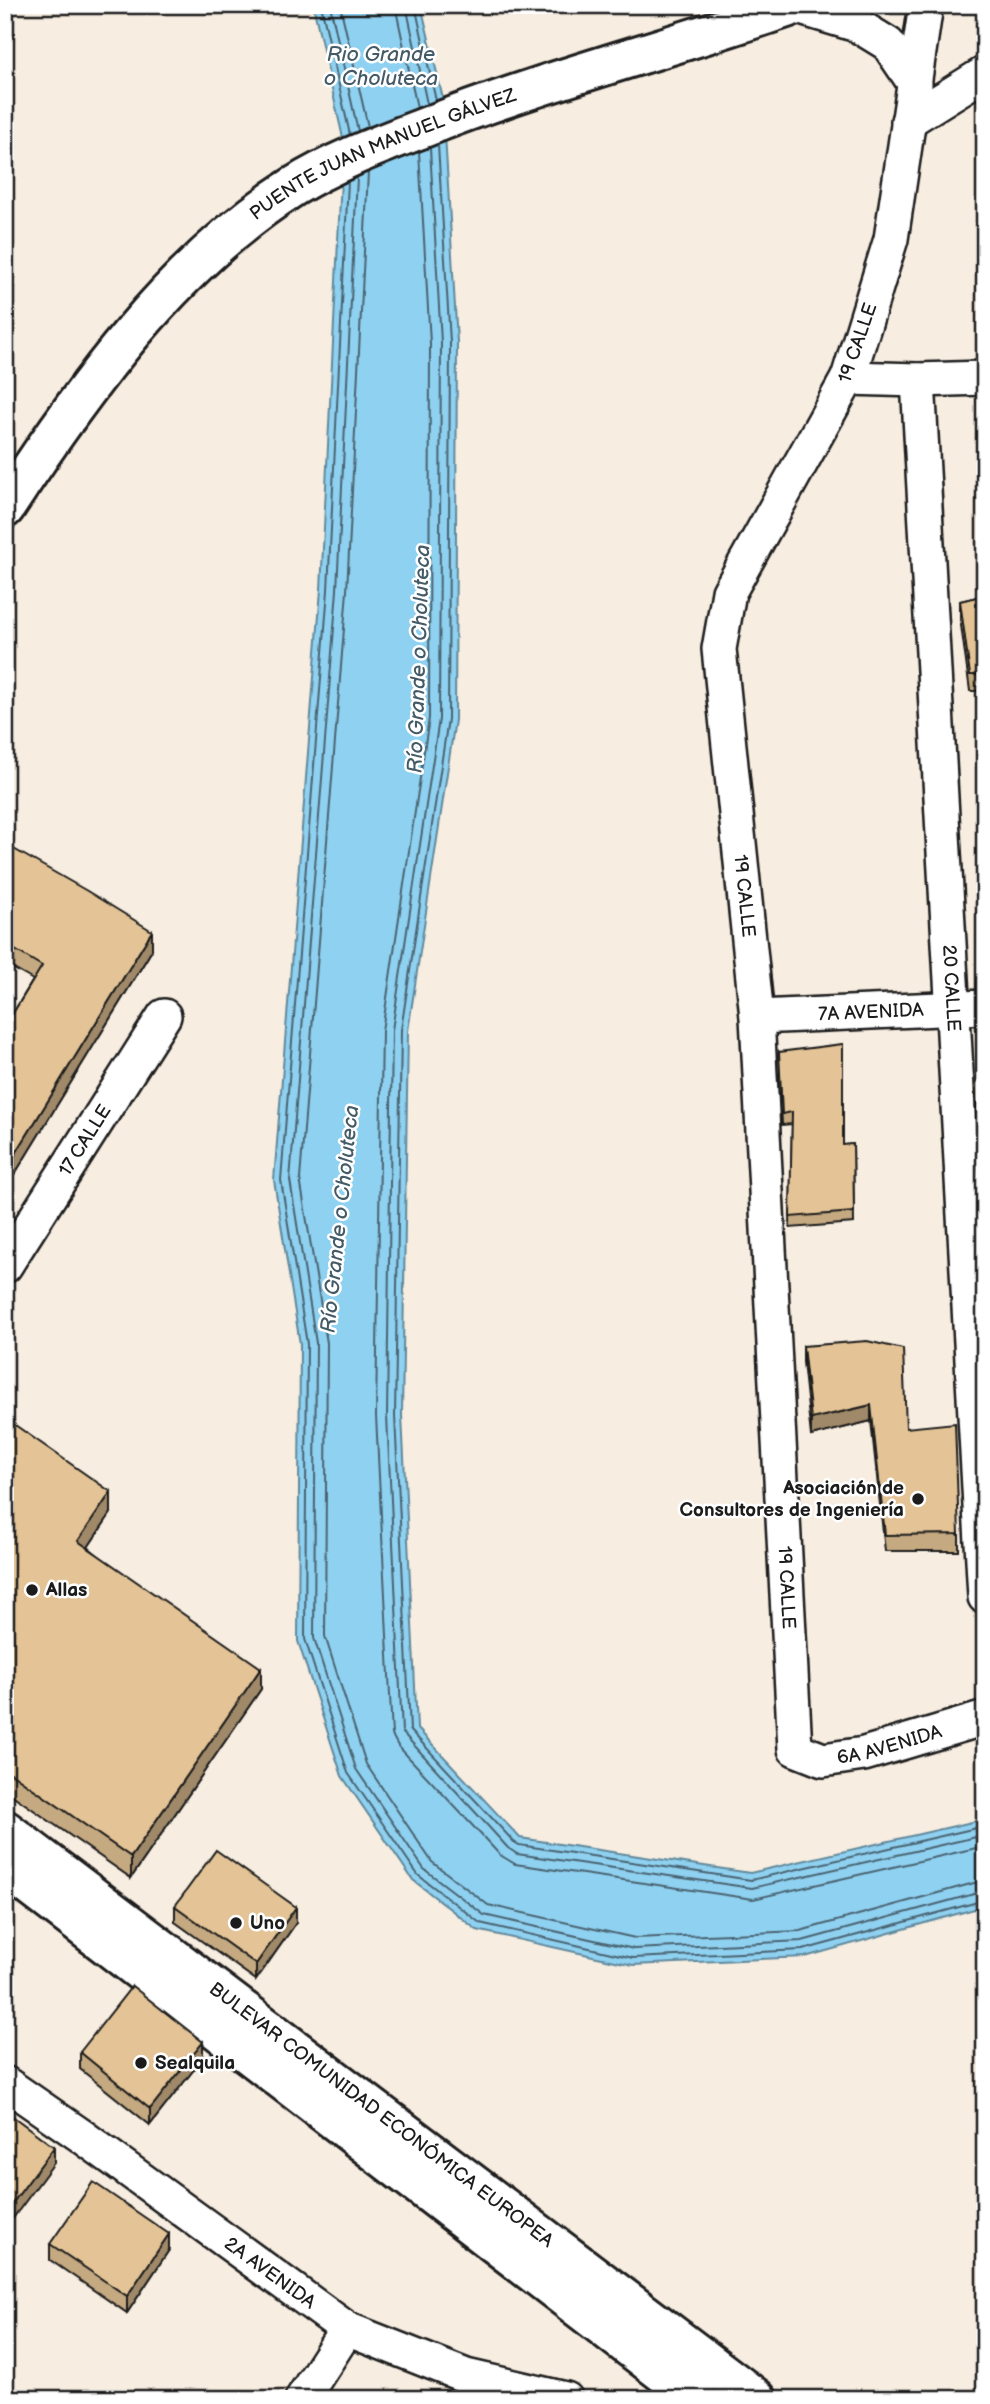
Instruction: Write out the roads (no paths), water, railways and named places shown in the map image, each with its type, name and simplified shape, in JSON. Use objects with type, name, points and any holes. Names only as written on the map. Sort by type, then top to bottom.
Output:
[{"type":"main road","name":"PUENTE JUAN MANUEL GÁLVEZ","points":[[5,508],[55,432],[121,346],[177,285],[241,224],[294,187],[359,153],[469,110],[784,9]]},
{"type":"main road","name":"BULEVAR COMUNIDAD ECONÓMICA EUROPEA","points":[[5,1830],[757,2399]]},
{"type":"main road","name":"BULEVAR COMUNIDAD ECONÓMICA EUROPEA","points":[[5,1867],[697,2399]]},
{"type":"street","name":"19 CALLE","points":[[795,1749],[757,1017],[719,649],[729,592],[849,378],[891,239],[926,5]]},
{"type":"street","points":[[784,9],[845,20],[867,31],[888,44],[915,83]]},
{"type":"street","points":[[908,121],[985,72]]},
{"type":"street","points":[[849,378],[985,378]]},
{"type":"street","name":"20 CALLE","points":[[918,380],[985,1597]]},
{"type":"street","name":"7A AVENIDA","points":[[757,1017],[985,1007]]},
{"type":"street","name":"17 CALLE","points":[[5,1266],[164,1016]]},
{"type":"street","name":"6A AVENIDA","points":[[795,1749],[823,1760],[864,1754],[985,1718]]},
{"type":"street","name":"2A AVENIDA","points":[[5,2083],[347,2329],[466,2376],[566,2399]]},
{"type":"street","points":[[302,2399],[347,2329]]},
{"type":"water","points":[[313,5],[421,5],[443,99],[457,342],[455,720],[408,1031],[402,1415],[417,1728],[520,1838],[750,1873],[985,1819],[985,1906],[805,1957],[633,1965],[477,1930],[413,1880],[342,1776],[298,1641],[300,1344],[274,1180],[321,589],[343,138]]},
{"type":"place","name":"Asociación de Consultores de Ingeniería","points":[[918,1499]]},
{"type":"place","name":"Allas","points":[[32,1590]]},
{"type":"place","name":"Uno","points":[[236,1923]]},
{"type":"place","name":"Sealquila","points":[[141,2063]]},
{"type":"water label","name":"Rio Grande o Choluteca","points":[[381,66]]},
{"type":"water label","name":"Río Grande o Choluteca","points":[[419,659]]},
{"type":"water label","name":"Río Grande o Choluteca","points":[[340,1219]]}]
